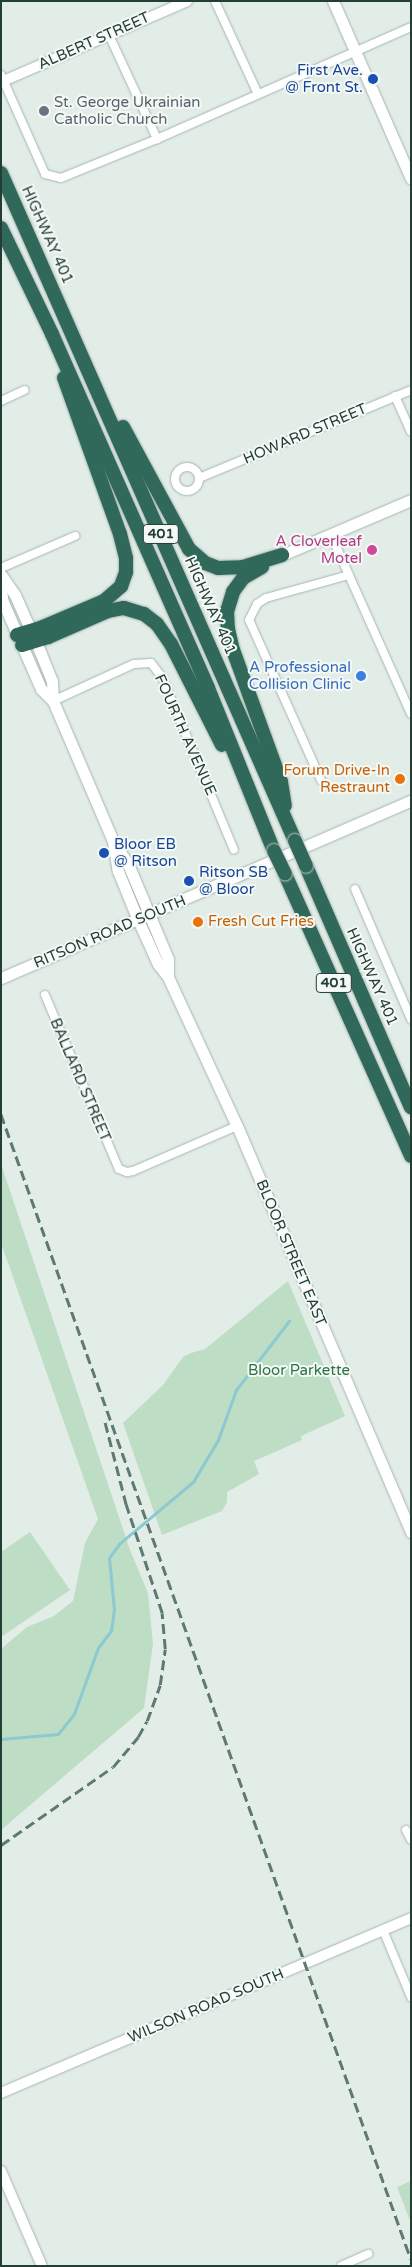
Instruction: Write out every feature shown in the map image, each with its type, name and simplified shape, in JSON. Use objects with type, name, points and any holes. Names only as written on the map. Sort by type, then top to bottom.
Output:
[{"type":"highway","name":"HIGHWAY 401","points":[[1,173],[411,1107]]},
{"type":"highway","name":"401","points":[[1,228],[52,334],[208,688],[261,822],[411,1156]]},
{"type":"highway","points":[[26,638],[104,601],[121,586],[126,572],[126,558],[120,534],[69,396],[52,334]]},
{"type":"highway","points":[[81,352],[189,549],[205,563],[218,568],[243,567],[282,554]]},
{"type":"highway","points":[[282,554],[244,578],[233,592],[227,612],[228,629],[233,650],[281,782],[289,827]]},
{"type":"highway","points":[[26,638],[108,611],[124,608],[144,614],[157,624],[171,644],[261,822]]},
{"type":"main road","points":[[333,1],[411,179]]},
{"type":"main road","points":[[282,554],[411,500]]},
{"type":"main road","name":"BLOOR STREET EAST","points":[[1,575],[15,594],[26,638]]},
{"type":"main road","name":"BLOOR STREET EAST","points":[[1,591],[3,602],[52,681],[53,701],[113,841],[128,864],[168,960],[168,976]]},
{"type":"main road","name":"RITSON ROAD SOUTH","points":[[1,978],[411,801]]},
{"type":"main road","name":"BLOOR STREET EAST","points":[[113,841],[118,871],[138,920],[158,964],[168,976],[237,1126],[411,1532]]},
{"type":"street","name":"ALBERT STREET","points":[[2,80],[187,1]]},
{"type":"street","points":[[215,1],[258,94]]},
{"type":"street","points":[[2,80],[45,174],[60,178],[157,139],[411,27]]},
{"type":"street","points":[[109,34],[157,139]]},
{"type":"street","points":[[1,401],[25,390]]},
{"type":"street","name":"HOWARD STREET","points":[[199,478],[411,390]]},
{"type":"street","points":[[396,396],[411,432]]},
{"type":"street","points":[[331,535],[411,714]]},
{"type":"street","points":[[1,568],[75,536]]},
{"type":"street","points":[[321,780],[248,620],[256,604],[266,598],[349,575]]},
{"type":"street","name":"FOURTH AVENUE","points":[[53,701],[134,664],[151,663],[162,677],[234,850]]},
{"type":"street","points":[[355,889],[411,1019]]},
{"type":"street","name":"BALLARD STREET","points":[[45,995],[116,1165],[123,1171],[133,1171],[237,1126]]},
{"type":"street","points":[[406,1830],[411,1840]]},
{"type":"street","name":"WILSON ROAD SOUTH","points":[[1,2092],[411,1918]]},
{"type":"street","points":[[383,1930],[411,1997]]},
{"type":"street","points":[[1,2171],[42,2266]]},
{"type":"street","points":[[342,2266],[368,2254]]},
{"type":"green space","points":[[1,1164],[130,1550],[148,1593],[153,1644],[144,1708],[1,1830],[1,1649],[27,1627],[54,1616],[73,1601],[85,1543],[98,1519],[1,1243]]},
{"type":"green space","name":"Bloor Parkette","points":[[288,1281],[345,1416],[301,1436],[302,1440],[254,1461],[259,1474],[227,1492],[227,1502],[222,1511],[162,1535],[123,1423],[163,1385],[183,1357],[205,1349]]},
{"type":"green space","points":[[30,1532],[70,1590],[1,1637],[1,1552]]},
{"type":"green space","points":[[411,2181],[411,2223],[397,2187]]},
{"type":"waterway","points":[[1,1739],[58,1734],[74,1714],[98,1648],[111,1631],[114,1610],[109,1558],[119,1544],[193,1482],[218,1440],[236,1390],[289,1321]]},
{"type":"railway","points":[[1,1114],[411,2259]]},
{"type":"railway","points":[[1,1845],[113,1767],[138,1737],[147,1721],[160,1685],[165,1649],[162,1613],[126,1505],[105,1423]]},
{"type":"place","name":"First Ave. @ Front St.","points":[[373,79]]},
{"type":"place","name":"St. George Ukrainian Catholic Church","points":[[44,111]]},
{"type":"place","name":"A Cloverleaf Motel","points":[[372,550]]},
{"type":"place","name":"A Professional Collision Clinic","points":[[361,676]]},
{"type":"place","name":"Forum Drive-In Restraunt","points":[[400,779]]},
{"type":"place","name":"Bloor EB @ Ritson","points":[[104,853]]},
{"type":"place","name":"Ritson SB @ Bloor","points":[[189,881]]},
{"type":"place","name":"Fresh Cut Fries","points":[[198,922]]}]
